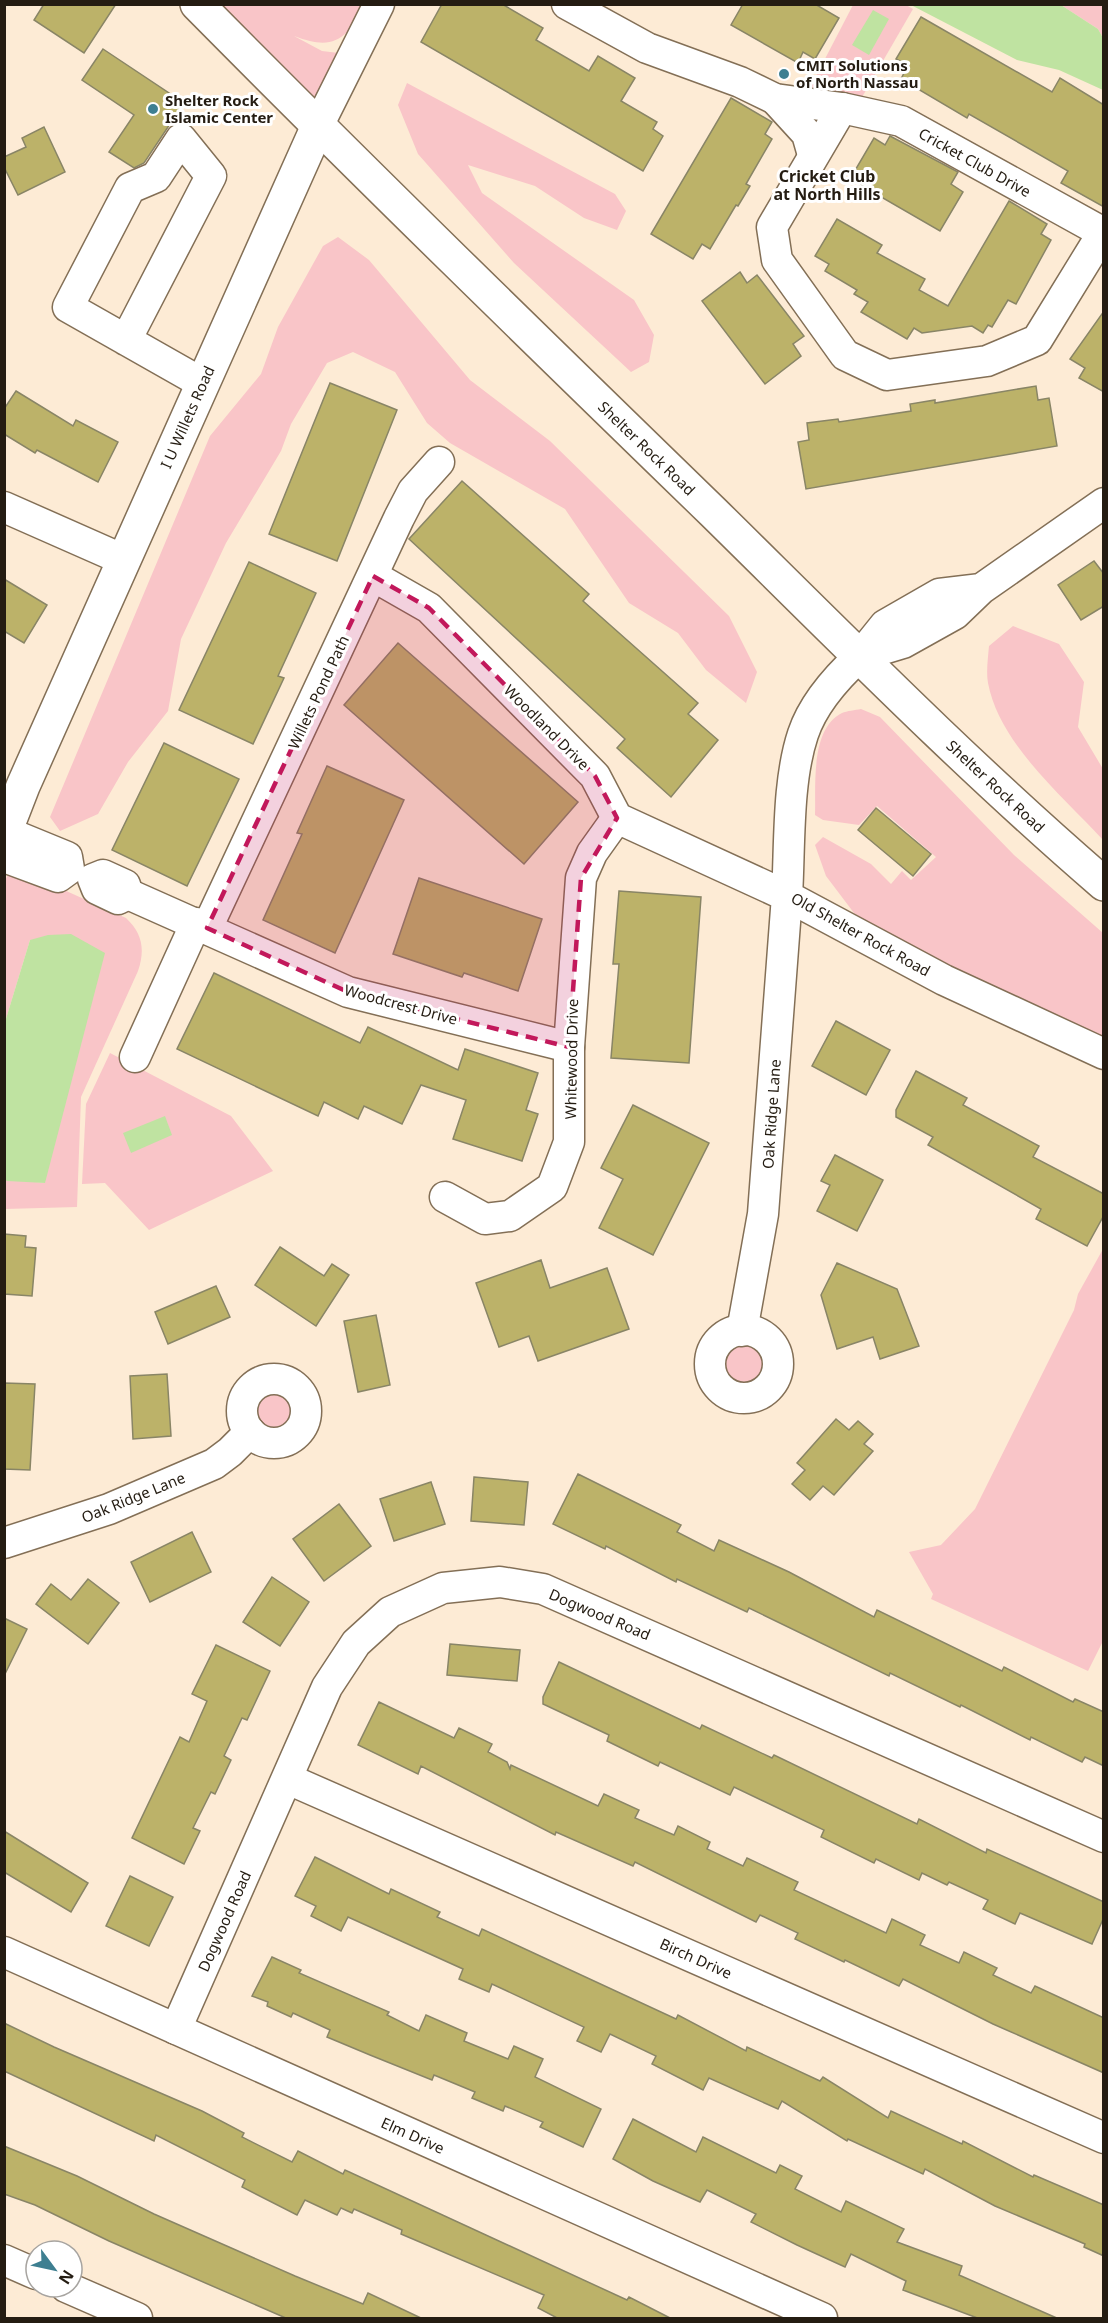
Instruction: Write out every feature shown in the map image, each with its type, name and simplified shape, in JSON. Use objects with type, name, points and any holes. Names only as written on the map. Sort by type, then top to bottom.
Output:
[{"type":"main road","name":"Shelter Rock Road","points":[[197,4],[318,126],[860,656],[1059,846],[1104,884]]},
{"type":"main road","name":"I U Willets Road","points":[[5,841],[23,786],[318,126]]},
{"type":"street","name":"I U Willets Road","points":[[318,126],[380,4]]},
{"type":"street","name":"Cricket Club Drive","points":[[567,4],[647,48],[740,82],[775,99],[842,108],[901,121],[1103,232],[1037,340],[987,361],[887,375],[845,356],[777,260],[772,227],[842,108]]},
{"type":"street","name":"Cricket Club Drive","points":[[775,99],[807,134],[813,155]]},
{"type":"street","points":[[126,340],[211,176],[181,139],[156,177],[130,189],[68,307],[126,340],[202,383]]},
{"type":"street","name":"Willets Pond Path","points":[[135,1057],[413,491],[439,462]]},
{"type":"street","name":"Old Shelter Rock Road","points":[[1104,503],[981,589],[939,594],[885,626],[824,696],[804,732],[795,779],[787,896],[944,980],[1104,1054]]},
{"type":"street","points":[[4,507],[124,560]]},
{"type":"street","name":"Woodland Drive","points":[[373,576],[429,608],[595,776],[617,818]]},
{"type":"street","points":[[617,818],[787,896]]},
{"type":"street","name":"Whitewood Drive","points":[[446,1197],[486,1219],[510,1216],[552,1187],[569,1142],[569,1047],[581,878],[592,853],[617,818]]},
{"type":"street","name":"Woodcrest Drive","points":[[5,841],[67,857],[97,890],[118,899],[128,894],[348,992],[569,1047]]},
{"type":"street","name":"Oak Ridge Lane","points":[[742,1331],[763,1214],[787,896]]},
{"type":"street","name":"Oak Ridge Lane","points":[[4,1542],[109,1509],[213,1464],[230,1452],[250,1432]]},
{"type":"street","name":"Dogwood Road","points":[[176,2029],[327,1687],[356,1642],[390,1612],[443,1588],[500,1582],[543,1589],[1104,1837]]},
{"type":"street","name":"Birch Drive","points":[[288,1779],[1104,2138]]},
{"type":"street","name":"Elm Drive","points":[[4,1952],[822,2319]]},
{"type":"street","points":[[4,2260],[24,2269]]},
{"type":"street","points":[[84,2295],[137,2319]]},
{"type":"highlighted area","points":[[373,576],[429,608],[595,776],[617,818],[581,878],[569,1047],[348,992],[207,928]]},
{"type":"shaded area","points":[[197,5],[368,5],[346,34],[338,39],[320,43],[294,36],[322,51],[347,54],[318,126]]},
{"type":"shaded area","points":[[853,5],[906,5],[913,9],[854,111],[802,103]]},
{"type":"shaded area","points":[[911,5],[1061,5],[1098,29],[1103,38],[1103,90],[1059,70],[1017,60]]},
{"type":"shaded area","points":[[1061,5],[1103,5],[1103,38],[1098,29]]},
{"type":"shaded area","points":[[873,10],[889,19],[869,55],[852,45]]},
{"type":"shaded area","points":[[407,83],[615,194],[626,211],[617,230],[584,218],[535,186],[468,165],[482,193],[634,300],[654,335],[649,362],[631,372],[514,263],[418,154],[398,105]]},
{"type":"shaded area","points":[[338,237],[369,260],[470,380],[550,441],[729,616],[757,672],[746,703],[706,670],[678,633],[629,603],[565,509],[450,443],[427,423],[395,372],[353,352],[327,363],[291,424],[281,451],[226,543],[181,639],[168,711],[128,762],[98,814],[60,831],[50,817],[210,436],[261,374],[278,327],[323,246]]},
{"type":"shaded area","points":[[1013,626],[1059,644],[1084,682],[1078,727],[1103,769],[1103,840],[1035,768],[1005,728],[995,706],[987,679],[989,646]]},
{"type":"shaded area","points":[[861,709],[880,717],[1014,855],[1103,933],[1103,1039],[961,974],[884,934],[854,913],[826,876],[815,845],[823,837],[871,864],[891,884],[902,871],[911,880],[936,857],[877,806],[859,825],[823,820],[815,815],[817,759],[824,732],[842,713]]},
{"type":"shaded area","points":[[11,866],[126,918],[136,930],[141,943],[138,971],[81,1097],[77,1207],[5,1209],[5,1179],[45,1183],[30,940],[5,1022],[4,884]]},
{"type":"shaded area","points":[[71,934],[105,953],[45,1183],[7,1181],[4,1179],[5,1022],[30,940],[48,935]]},
{"type":"shaded area","points":[[110,1053],[231,1116],[273,1171],[149,1230],[105,1183],[82,1184],[86,1104]]},
{"type":"shaded area","points":[[165,1116],[172,1135],[131,1153],[123,1133]]},
{"type":"shaded area","points":[[1103,1249],[1104,1639],[1088,1671],[931,1599],[933,1594],[909,1552],[941,1545],[975,1509],[1074,1310],[1078,1294]]},
{"type":"shaded area","points":[[737,1332],[751,1332],[763,1337],[772,1346],[777,1365],[775,1378],[768,1389],[751,1398],[737,1398],[725,1393],[716,1384],[711,1372],[711,1358],[716,1346],[725,1337]]},
{"type":"shaded area","points":[[275,1379],[298,1388],[307,1411],[298,1434],[275,1443],[252,1434],[243,1411],[252,1388]]},
{"type":"building","points":[[44,4],[116,4],[84,53],[34,20]]},
{"type":"building","points":[[442,4],[502,4],[543,28],[536,40],[589,71],[598,56],[635,78],[621,101],[657,122],[653,129],[663,136],[643,171],[421,42]]},
{"type":"building","points":[[743,4],[815,4],[839,18],[815,59],[803,52],[798,63],[731,25]]},
{"type":"building","points":[[921,17],[1052,92],[1060,78],[1104,105],[1104,207],[1061,183],[1068,171],[969,114],[967,118],[901,79],[908,65],[896,59]]},
{"type":"building","name":"Shelter Rock Islamic Center","points":[[103,49],[184,103],[144,163],[134,168],[109,152],[134,115],[82,80]]},
{"type":"building","points":[[731,98],[772,122],[765,134],[772,139],[746,184],[750,186],[710,249],[702,244],[693,259],[651,234]]},
{"type":"building","points":[[44,127],[65,172],[18,195],[4,167],[4,157],[26,147],[22,138]]},
{"type":"building","points":[[890,136],[958,172],[951,184],[963,192],[940,231],[850,179],[874,138],[885,145]]},
{"type":"building","points":[[1009,201],[1047,224],[1041,234],[1051,240],[1016,304],[1008,300],[992,327],[988,325],[983,333],[972,326],[922,333],[914,328],[907,339],[861,312],[868,302],[854,294],[857,290],[825,271],[829,264],[815,256],[837,219],[882,245],[877,253],[925,279],[919,290],[948,306]]},
{"type":"building","points":[[740,272],[747,283],[757,275],[804,336],[793,344],[801,356],[765,384],[702,301]]},
{"type":"building","points":[[1104,311],[1104,392],[1079,378],[1085,368],[1070,359]]},
{"type":"building","points":[[330,383],[397,410],[337,561],[269,534]]},
{"type":"building","points":[[1036,386],[1038,400],[1049,398],[1057,446],[806,489],[798,442],[809,440],[807,423],[838,419],[839,422],[911,411],[910,404],[935,400],[935,403]]},
{"type":"building","points":[[16,391],[73,426],[76,420],[118,442],[98,482],[37,450],[35,453],[4,434],[4,409]]},
{"type":"building","points":[[462,481],[589,594],[583,601],[698,703],[688,714],[718,740],[671,797],[617,748],[625,739],[409,539]]},
{"type":"building","points":[[1094,561],[1104,574],[1104,606],[1081,620],[1058,585]]},
{"type":"building","points":[[249,562],[316,593],[278,676],[284,678],[253,744],[179,710]]},
{"type":"building","points":[[4,579],[47,605],[24,643],[4,631]]},
{"type":"building","points":[[398,643],[578,802],[524,864],[344,705]]},
{"type":"building","points":[[164,743],[239,779],[187,886],[112,850]]},
{"type":"building","points":[[327,766],[404,800],[335,953],[263,920],[302,834],[297,833]]},
{"type":"building","points":[[876,808],[931,854],[913,876],[858,830]]},
{"type":"building","points":[[419,878],[542,919],[518,991],[464,973],[462,977],[393,954]]},
{"type":"building","points":[[619,891],[701,897],[689,1063],[611,1058],[619,964],[613,964]]},
{"type":"building","points":[[214,973],[360,1043],[368,1027],[458,1070],[465,1049],[538,1073],[526,1110],[538,1114],[522,1161],[453,1139],[466,1100],[421,1085],[402,1124],[364,1106],[358,1119],[324,1102],[318,1116],[177,1049]]},
{"type":"building","points":[[836,1021],[890,1050],[866,1095],[812,1066]]},
{"type":"building","points":[[916,1071],[967,1098],[963,1105],[1039,1146],[1033,1157],[1104,1194],[1104,1215],[1087,1246],[1036,1219],[1041,1209],[928,1145],[933,1137],[896,1117],[896,1110]]},
{"type":"building","points":[[633,1105],[709,1143],[653,1255],[599,1228],[623,1179],[601,1168]]},
{"type":"building","points":[[835,1155],[883,1180],[857,1231],[817,1211],[830,1185],[821,1181]]},
{"type":"building","points":[[4,1234],[26,1236],[25,1247],[36,1248],[32,1296],[4,1294]]},
{"type":"building","points":[[280,1247],[324,1276],[332,1264],[349,1275],[316,1326],[255,1285]]},
{"type":"building","points":[[541,1260],[550,1288],[607,1268],[629,1329],[538,1361],[529,1336],[499,1347],[476,1283]]},
{"type":"building","points":[[837,1263],[897,1289],[919,1346],[880,1359],[873,1337],[837,1349],[821,1295]]},
{"type":"building","points":[[216,1286],[230,1317],[168,1344],[155,1312]]},
{"type":"building","points":[[376,1315],[390,1385],[358,1392],[344,1321]]},
{"type":"building","points":[[167,1374],[171,1436],[133,1439],[130,1376]]},
{"type":"building","points":[[4,1383],[35,1384],[30,1470],[4,1469]]},
{"type":"building","points":[[836,1419],[849,1430],[858,1421],[873,1434],[864,1444],[873,1451],[834,1495],[823,1486],[810,1500],[792,1484],[805,1470],[797,1463]]},
{"type":"building","points":[[578,1474],[681,1525],[677,1532],[714,1551],[719,1540],[789,1572],[874,1617],[877,1610],[1002,1671],[1004,1667],[1073,1702],[1075,1699],[1104,1712],[1104,1766],[1085,1757],[1082,1762],[1031,1737],[1030,1740],[961,1705],[960,1707],[890,1673],[889,1676],[749,1608],[747,1612],[677,1579],[676,1582],[606,1546],[605,1549],[553,1524]]},
{"type":"building","points":[[474,1477],[528,1482],[524,1525],[471,1521]]},
{"type":"building","points":[[431,1482],[445,1524],[394,1541],[380,1499]]},
{"type":"building","points":[[339,1504],[371,1546],[324,1581],[293,1539]]},
{"type":"building","points":[[192,1532],[211,1572],[150,1602],[131,1562]]},
{"type":"building","points":[[272,1577],[309,1602],[280,1646],[243,1622]]},
{"type":"building","points":[[88,1579],[119,1603],[88,1644],[36,1604],[51,1584],[71,1600]]},
{"type":"building","points":[[4,1618],[27,1629],[4,1676]]},
{"type":"building","points":[[450,1644],[520,1650],[517,1681],[447,1675]]},
{"type":"building","points":[[216,1645],[270,1671],[247,1720],[242,1718],[224,1756],[231,1760],[215,1794],[211,1792],[193,1828],[200,1831],[184,1864],[132,1838],[180,1737],[189,1742],[207,1701],[192,1694]]},
{"type":"building","points":[[559,1662],[700,1729],[702,1725],[772,1758],[774,1755],[917,1824],[919,1819],[986,1853],[987,1849],[1104,1902],[1104,1917],[1092,1944],[1020,1913],[1015,1924],[983,1909],[988,1900],[949,1882],[947,1885],[922,1873],[919,1880],[876,1859],[874,1863],[821,1837],[824,1830],[734,1787],[730,1795],[660,1762],[658,1766],[607,1741],[609,1735],[543,1704],[543,1697]]},
{"type":"building","points":[[379,1702],[454,1738],[459,1728],[492,1744],[488,1752],[507,1762],[510,1769],[511,1765],[598,1806],[604,1794],[639,1810],[635,1818],[674,1835],[678,1826],[710,1842],[707,1849],[743,1866],[747,1858],[798,1882],[794,1890],[886,1933],[892,1919],[925,1935],[920,1945],[959,1963],[964,1952],[997,1968],[993,1975],[1031,1993],[1035,1986],[1104,2018],[1104,2073],[993,2024],[903,1979],[899,1986],[845,1960],[844,1962],[795,1939],[798,1933],[760,1915],[756,1922],[635,1862],[633,1866],[556,1832],[555,1835],[421,1766],[418,1774],[358,1745]]},
{"type":"building","points":[[4,1831],[88,1883],[71,1912],[4,1872]]},
{"type":"building","points":[[315,1857],[389,1894],[391,1889],[440,1912],[437,1917],[479,1936],[482,1929],[676,2019],[678,2015],[746,2051],[747,2047],[820,2081],[823,2077],[888,2118],[891,2111],[962,2144],[963,2141],[1033,2177],[1034,2175],[1104,2205],[1104,2256],[1084,2247],[1085,2244],[995,2206],[925,2169],[923,2174],[848,2139],[847,2141],[782,2101],[778,2109],[709,2078],[703,2090],[652,2064],[656,2056],[610,2034],[601,2052],[577,2041],[584,2027],[492,1984],[489,1992],[459,1979],[463,1969],[348,1917],[341,1931],[311,1916],[316,1906],[295,1896]]},
{"type":"building","points":[[130,1876],[173,1897],[149,1946],[106,1926]]},
{"type":"building","points":[[272,1957],[301,1970],[299,1973],[389,2012],[387,2015],[419,2031],[426,2015],[467,2033],[464,2041],[508,2059],[514,2046],[543,2059],[535,2077],[601,2109],[583,2147],[540,2127],[543,2122],[505,2106],[503,2111],[472,2098],[475,2092],[434,2075],[432,2080],[370,2055],[327,2037],[330,2030],[293,2013],[291,2017],[267,2006],[268,2002],[252,1996]]},
{"type":"building","points":[[4,2023],[202,2111],[244,2133],[242,2137],[292,2162],[298,2151],[343,2174],[345,2170],[627,2300],[629,2297],[672,2319],[559,2319],[538,2308],[544,2295],[401,2234],[402,2230],[354,2209],[352,2213],[341,2208],[337,2215],[305,2200],[297,2215],[242,2187],[245,2180],[156,2135],[154,2141],[4,2071]]},
{"type":"building","points":[[633,2119],[696,2152],[703,2137],[776,2173],[780,2165],[802,2176],[795,2189],[841,2212],[846,2201],[904,2229],[897,2242],[962,2266],[959,2275],[1059,2319],[980,2319],[903,2290],[906,2281],[851,2254],[845,2267],[797,2245],[751,2222],[756,2214],[707,2190],[700,2202],[653,2181],[613,2159]]},
{"type":"building","points":[[4,2146],[77,2176],[154,2214],[295,2276],[363,2304],[368,2293],[423,2319],[288,2319],[109,2241],[35,2205],[4,2194]]},
{"type":"place","name":"CMIT Solutions of North Nassau","points":[[784,74]]},
{"type":"place","name":"Shelter Rock Islamic Center","points":[[153,109]]},
{"type":"district","name":"Cricket Club at North Hills","points":[[827,185]]}]
